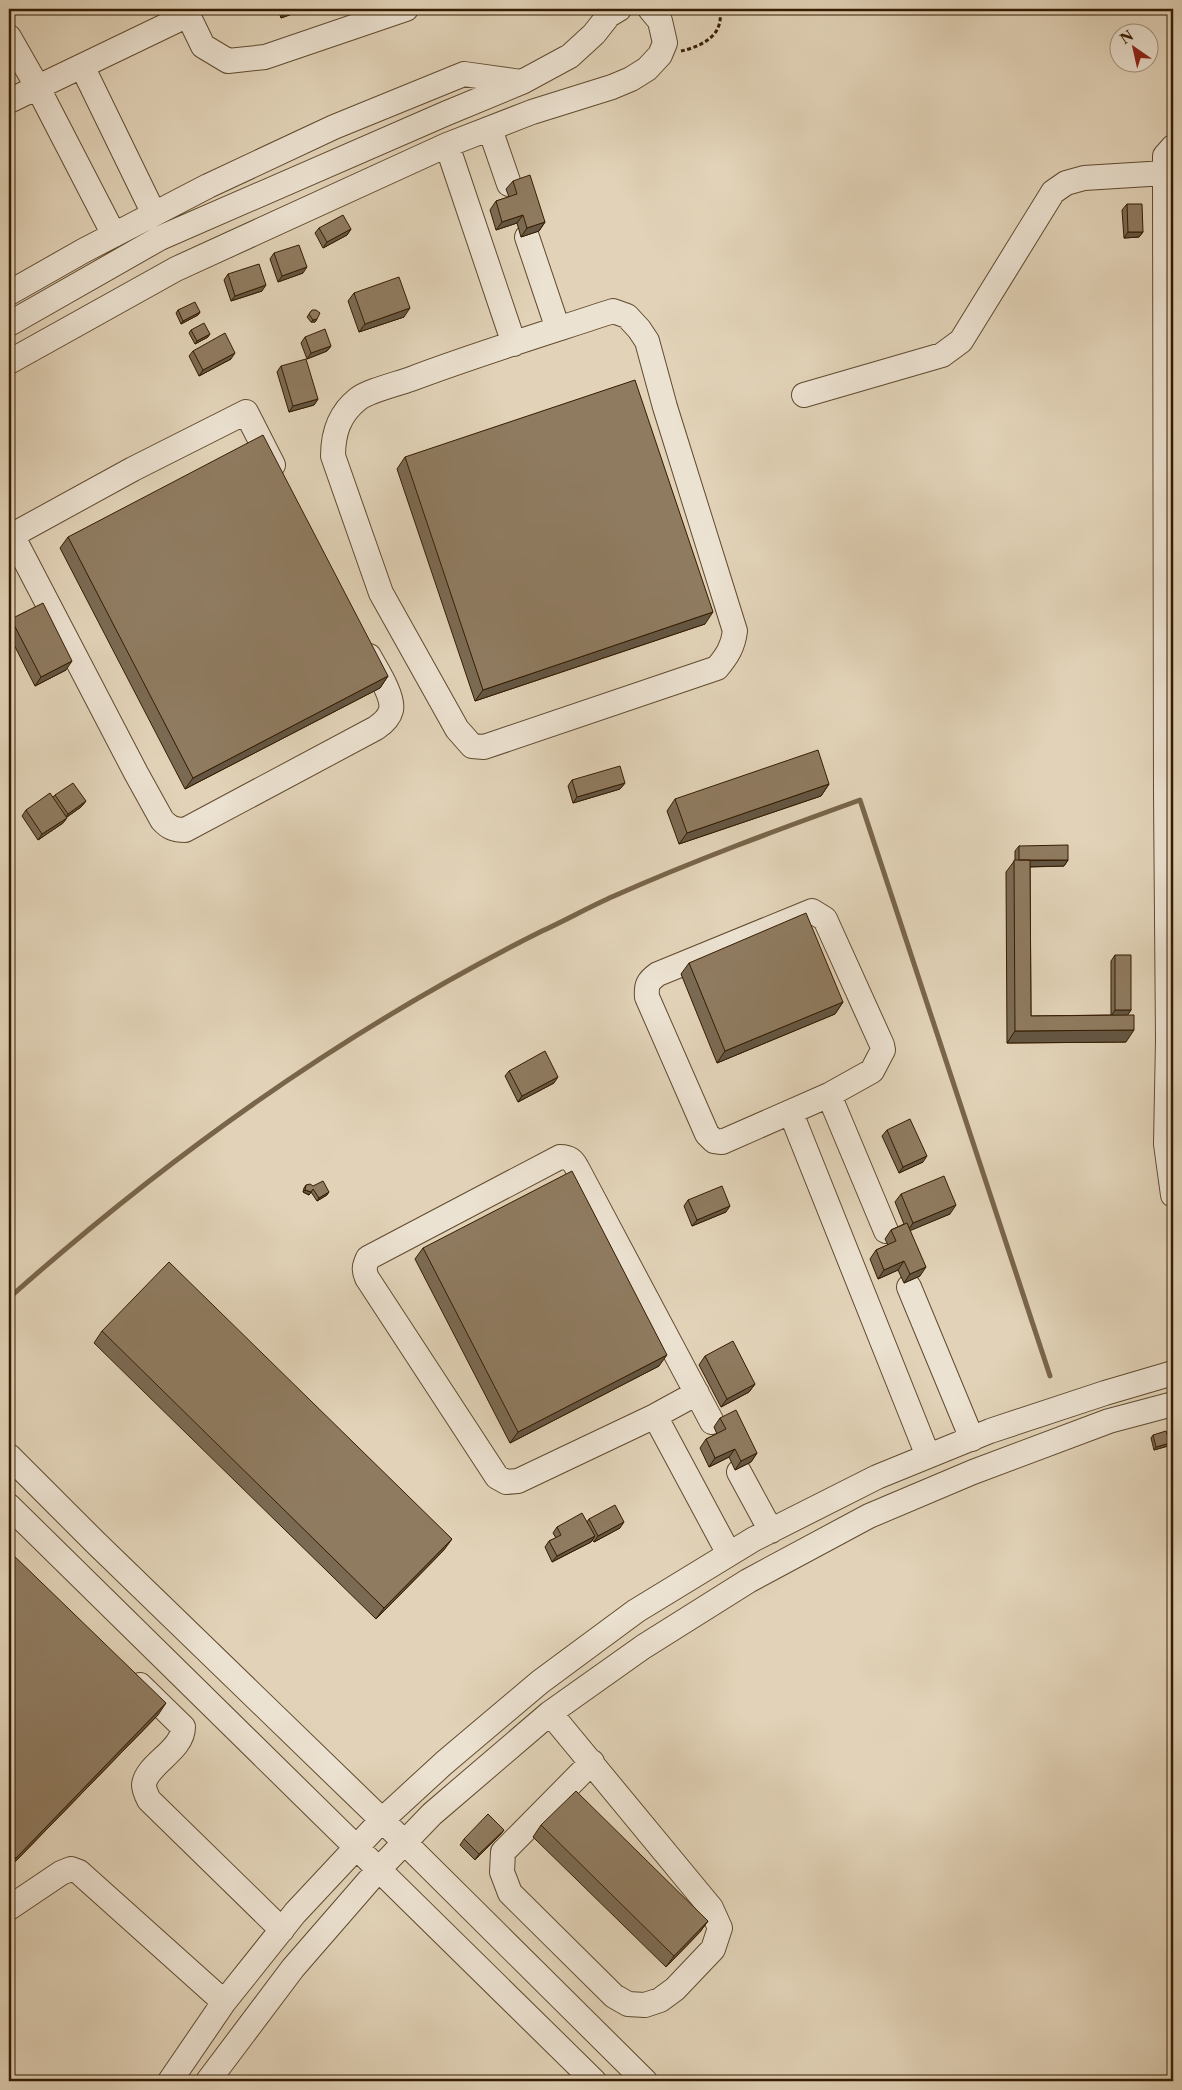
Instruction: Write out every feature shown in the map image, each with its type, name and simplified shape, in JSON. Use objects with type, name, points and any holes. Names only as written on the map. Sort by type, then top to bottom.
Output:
[{"type":"lane","points":[[9,101],[187,12],[203,46],[228,61],[265,57],[406,9]]},
{"type":"lane","points":[[9,324],[160,238],[522,82],[570,56],[594,34],[609,15],[619,9]]},
{"type":"lane","points":[[9,362],[176,269],[447,145],[532,112],[612,87],[631,79],[647,69],[660,55],[665,43],[660,21],[650,9]]},
{"type":"lane","points":[[9,37],[38,88],[114,235]]},
{"type":"lane","points":[[82,66],[154,214]]},
{"type":"lane","points":[[9,293],[208,186],[334,127],[464,74],[522,82]]},
{"type":"lane","points":[[490,129],[508,184]]},
{"type":"lane","points":[[447,145],[514,344]]},
{"type":"lane","points":[[1172,1182],[1166,1144],[1171,1040],[1165,156],[1173,147]]},
{"type":"lane","points":[[804,395],[942,355],[962,341],[1053,192],[1066,183],[1084,178],[1165,174]]},
{"type":"lane","points":[[527,237],[558,329]]},
{"type":"lane","points":[[613,311],[627,316],[639,329],[647,341],[736,632],[734,645],[717,668],[484,747],[472,746],[457,729],[381,592],[333,456],[333,439],[338,424],[347,409],[359,398],[442,367],[514,344],[613,311]]},
{"type":"lane","points":[[282,483],[246,412],[133,468],[10,536],[162,820],[167,826],[175,830],[185,830],[376,728],[385,721],[391,710],[390,698],[358,634]]},
{"type":"lane","points":[[812,911],[825,919],[883,1050],[872,1071],[829,1095],[791,1112],[722,1142],[714,1141],[707,1134],[647,997],[646,987],[650,980],[658,974],[812,911]]},
{"type":"lane","points":[[829,1095],[886,1231]]},
{"type":"lane","points":[[791,1112],[928,1456]]},
{"type":"lane","points":[[697,1393],[655,1416],[518,1481],[506,1482],[497,1477],[367,1278],[364,1271],[368,1258],[560,1157],[566,1157],[573,1161],[577,1168],[697,1393],[712,1422]]},
{"type":"lane","points":[[909,1286],[972,1439]]},
{"type":"lane","points":[[170,2081],[224,2002],[282,1930],[382,1820],[444,1763],[540,1682],[636,1611],[770,1530],[877,1477],[972,1439],[1105,1393],[1173,1373]]},
{"type":"lane","points":[[208,2081],[293,1968],[379,1869],[432,1814],[550,1713],[643,1647],[748,1581],[869,1516],[973,1472],[1109,1421],[1173,1404]]},
{"type":"lane","points":[[655,1416],[730,1554]]},
{"type":"lane","points":[[9,1456],[96,1543],[382,1820],[645,2081]]},
{"type":"lane","points":[[739,1472],[770,1530]]},
{"type":"lane","points":[[9,1506],[594,2081]]},
{"type":"lane","points":[[122,1666],[182,1727],[182,1738],[146,1778],[144,1787],[149,1800],[282,1930]]},
{"type":"lane","points":[[550,1713],[592,1762],[711,1908],[720,1928],[713,1949],[675,1989],[660,2000],[645,2005],[628,2004],[614,1996],[510,1893],[502,1872],[503,1852],[592,1762]]},
{"type":"lane","points":[[9,1908],[61,1872],[71,1869],[79,1872],[224,2002]]},
{"type":"path","points":[[660,55],[691,49],[708,40],[719,26],[720,9]]},
{"type":"building","points":[[530,175],[545,222],[527,228],[523,215],[502,222],[496,201],[517,194],[513,181]]},
{"type":"building","points":[[1127,204],[1142,204],[1143,232],[1128,232]]},
{"type":"building","points":[[343,215],[351,229],[327,242],[319,228]]},
{"type":"building","points":[[299,245],[307,267],[282,276],[274,253]]},
{"type":"building","points":[[259,264],[266,285],[235,296],[228,274]]},
{"type":"building","points":[[399,277],[410,308],[365,324],[354,293]]},
{"type":"building","points":[[195,302],[200,312],[183,321],[178,310]]},
{"type":"building","points":[[312,310],[320,313],[317,319],[313,320],[309,314]]},
{"type":"building","points":[[204,323],[210,334],[197,341],[191,330]]},
{"type":"building","points":[[325,329],[331,346],[311,353],[305,337]]},
{"type":"building","points":[[225,333],[235,353],[203,370],[193,351]]},
{"type":"building","points":[[306,359],[318,399],[293,406],[281,366]]},
{"type":"building","points":[[635,380],[713,612],[483,690],[405,457]]},
{"type":"building","points":[[263,435],[388,676],[193,778],[68,537]]},
{"type":"building","points":[[43,603],[72,661],[41,677],[11,619]]},
{"type":"building","points":[[818,750],[829,784],[687,833],[675,799]]},
{"type":"building","points":[[620,766],[625,783],[577,797],[572,780]]},
{"type":"building","points":[[73,783],[86,801],[68,814],[55,795]]},
{"type":"building","points":[[50,793],[67,818],[42,834],[26,810]]},
{"type":"building","points":[[1068,845],[1068,860],[1019,860],[1019,846]]},
{"type":"building","points":[[1014,860],[1030,860],[1031,1016],[1134,1015],[1134,1030],[1015,1031]]},
{"type":"building","points":[[806,913],[843,1002],[725,1051],[689,963]]},
{"type":"building","points":[[1115,955],[1131,955],[1131,1010],[1115,1010]]},
{"type":"building","points":[[545,1051],[558,1077],[522,1096],[509,1071]]},
{"type":"building","points":[[910,1119],[927,1156],[903,1167],[887,1130]]},
{"type":"building","points":[[572,1171],[667,1355],[518,1432],[423,1248]]},
{"type":"building","points":[[944,1176],[956,1205],[913,1223],[901,1194]]},
{"type":"building","points":[[323,1181],[329,1192],[319,1198],[313,1189],[311,1192],[305,1190],[306,1185],[310,1184],[313,1186]]},
{"type":"building","points":[[722,1186],[730,1206],[697,1220],[688,1200]]},
{"type":"building","points":[[907,1223],[926,1267],[910,1274],[904,1261],[884,1270],[876,1250],[896,1241],[891,1230]]},
{"type":"building","points":[[169,1262],[452,1539],[384,1608],[102,1331]]},
{"type":"building","points":[[733,1341],[755,1384],[727,1399],[705,1356]]},
{"type":"building","points":[[736,1410],[757,1453],[741,1461],[735,1449],[715,1458],[706,1439],[726,1429],[720,1418]]},
{"type":"building","points":[[1166,1431],[1170,1443],[1156,1447],[1153,1435]]},
{"type":"building","points":[[615,1505],[624,1522],[598,1536],[589,1519]]},
{"type":"building","points":[[582,1513],[595,1536],[557,1556],[549,1541],[561,1535],[557,1527]]},
{"type":"building","points":[[9,1551],[166,1703],[16,1858],[9,1851]]},
{"type":"building","points":[[576,1791],[708,1921],[674,1956],[541,1825]]},
{"type":"building","points":[[488,1814],[504,1830],[479,1854],[464,1839]]},
{"type":"waterway","points":[[9,1298],[133,1193],[198,1144],[263,1097],[399,1009],[470,969],[605,900],[767,834],[860,800],[1050,1376]]}]
